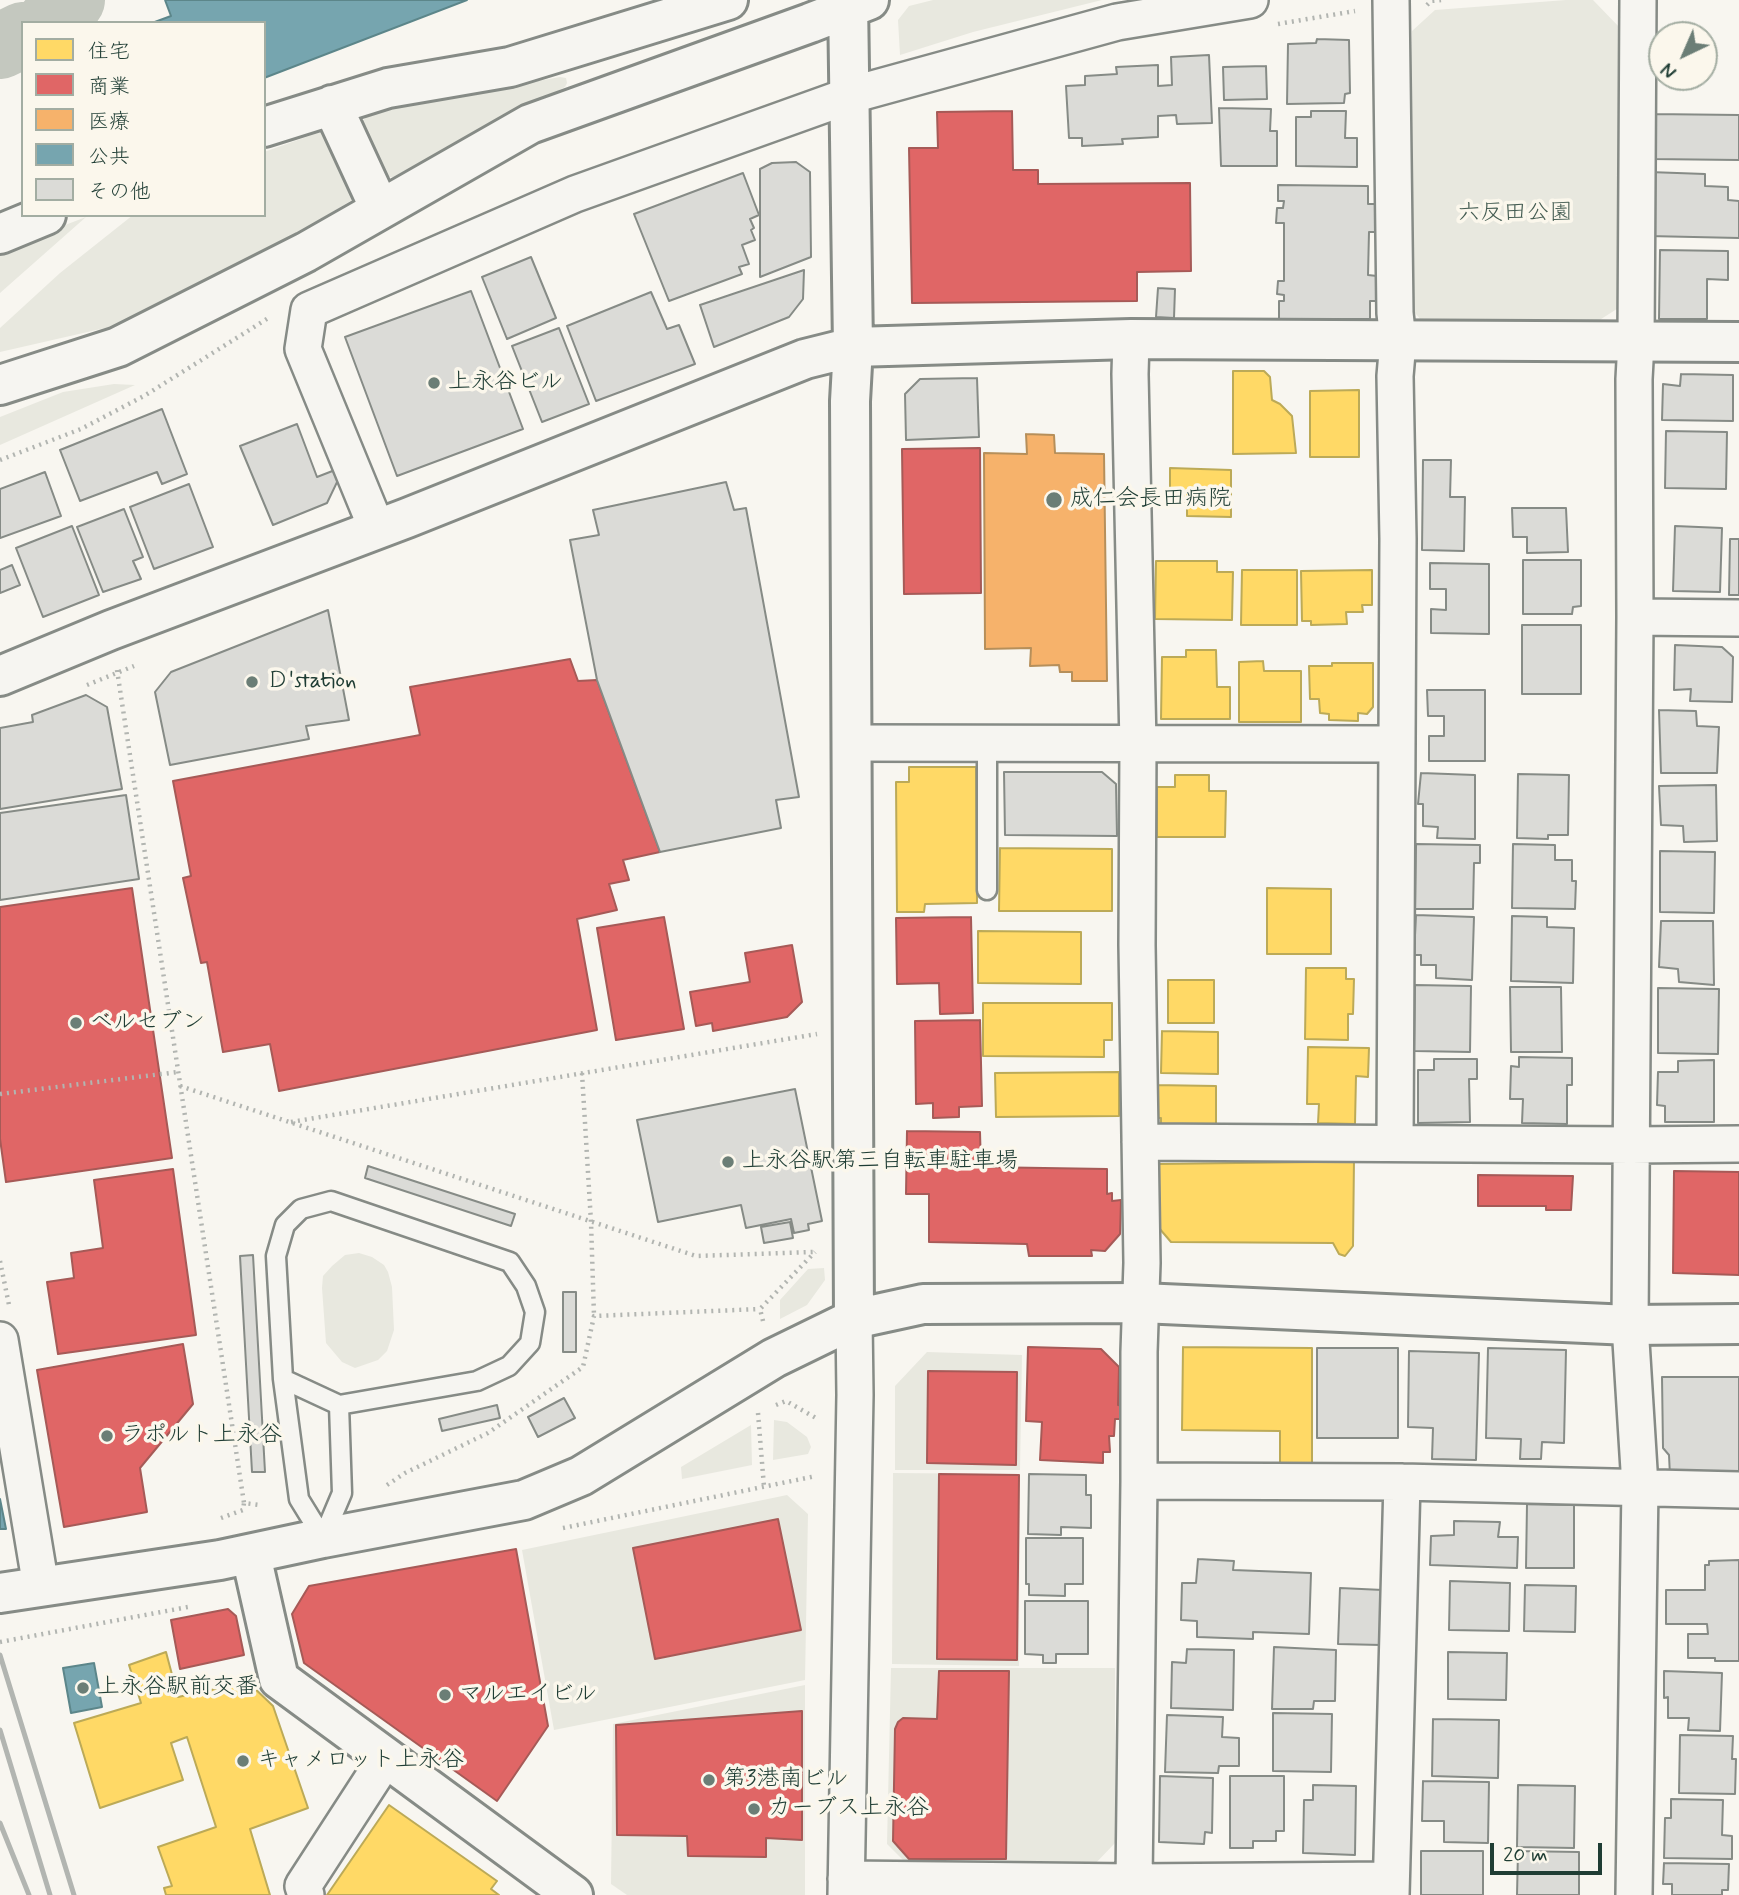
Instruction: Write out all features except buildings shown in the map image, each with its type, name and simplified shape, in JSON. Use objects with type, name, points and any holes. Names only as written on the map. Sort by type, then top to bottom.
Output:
[{"type":"street","points":[[266,126],[388,88],[510,67],[728,0]]},
{"type":"street","points":[[1634,1895],[1640,1486],[1630,1325],[1638,0]]},
{"type":"street","points":[[0,385],[118,347],[306,252],[530,124],[810,23],[855,3],[851,95],[853,346],[850,401],[855,1395],[846,1887],[1133,1882],[1391,1887],[1402,1482]]},
{"type":"street","points":[[1379,5],[1398,341],[1395,376],[1395,1143]]},
{"type":"street","points":[[377,528],[303,349],[309,310],[575,194],[851,95],[1116,22],[1262,12]]},
{"type":"street","points":[[332,105],[380,209]]},
{"type":"street","points":[[0,234],[41,217]]},
{"type":"street","points":[[0,676],[804,359],[853,346],[1131,339],[1739,342]]},
{"type":"street","points":[[1131,339],[1138,744],[1141,1303],[1133,1882]]},
{"type":"street","points":[[1635,617],[1739,618]]},
{"type":"street","points":[[852,743],[1396,744]]},
{"type":"street","points":[[1140,1142],[1739,1144]]},
{"type":"street","points":[[0,1593],[251,1555],[323,1538],[524,1500],[581,1476],[774,1358],[854,1319],[923,1304],[1141,1303],[1630,1325],[1739,1324]]},
{"type":"street","points":[[0,1340],[41,1587]]},
{"type":"street","points":[[1139,1481],[1402,1482],[1739,1490]]},
{"type":"street","points":[[251,1555],[279,1679],[573,1895]]},
{"type":"street","points":[[306,1895],[303,1886],[386,1758]]},
{"type":"lane","points":[[987,744],[987,890]]},
{"type":"lane","points":[[283,1380],[339,1405],[477,1381],[509,1367],[530,1343],[535,1312],[526,1286],[510,1262],[331,1201],[301,1209],[285,1225],[276,1256],[283,1380],[299,1499],[323,1538]]},
{"type":"lane","points":[[323,1538],[341,1493],[339,1405]]},
{"type":"path","points":[[1262,12],[1379,5]]},
{"type":"path","points":[[0,460],[81,429],[144,397],[270,317]]},
{"type":"path","points":[[111,630],[243,1510]]},
{"type":"path","points":[[88,685],[138,664]]},
{"type":"path","points":[[289,1122],[825,1033]]},
{"type":"path","points":[[0,1094],[178,1072]]},
{"type":"path","points":[[386,1486],[405,1473],[488,1433],[583,1367],[594,1316],[592,1222],[582,1073]]},
{"type":"path","points":[[180,1086],[696,1256],[814,1252]]},
{"type":"path","points":[[594,1316],[760,1309]]},
{"type":"path","points":[[758,1413],[764,1487]]},
{"type":"path","points":[[557,1529],[816,1476]]},
{"type":"path","points":[[244,1503],[259,1505]]},
{"type":"shaded area","points":[[933,0],[1102,0],[973,32],[900,55],[898,20],[909,6]]},
{"type":"shaded area","name":"六反田公園","points":[[1593,0],[1622,30],[1623,305],[1595,323],[1421,320],[1405,301],[1412,31],[1435,10]]},
{"type":"shaded area","points":[[566,78],[565,87],[393,177],[385,177],[360,123],[373,111]]},
{"type":"shaded area","points":[[326,130],[352,200],[262,255],[127,323],[0,352],[0,328],[60,273],[130,217],[266,217],[266,151]]},
{"type":"shaded area","points":[[86,217],[0,293],[0,250]]},
{"type":"shaded area","points":[[114,384],[135,385],[0,445],[0,417],[63,392]]},
{"type":"shaded area","points":[[359,1253],[372,1257],[384,1265],[388,1272],[392,1287],[394,1330],[387,1351],[378,1360],[355,1368],[342,1362],[326,1343],[322,1288],[323,1276],[332,1266],[345,1255]]},
{"type":"shaded area","points":[[824,1268],[825,1280],[807,1305],[780,1319],[780,1300],[808,1269]]},
{"type":"shaded area","points":[[927,1352],[1022,1355],[1020,1470],[895,1470],[895,1386]]},
{"type":"shaded area","points":[[774,1420],[787,1422],[807,1437],[811,1447],[808,1454],[773,1460]]},
{"type":"shaded area","points":[[751,1425],[752,1465],[682,1479],[681,1467]]},
{"type":"shaded area","points":[[893,1473],[1020,1474],[1019,1666],[892,1664]]},
{"type":"shaded area","points":[[787,1495],[808,1514],[805,1680],[554,1730],[522,1550]]},
{"type":"shaded area","points":[[891,1668],[1115,1668],[1115,1843],[1093,1866],[906,1863],[887,1844]]},
{"type":"shaded area","name":"第3港南ビル","points":[[805,1685],[805,1895],[627,1895],[611,1884],[613,1724]]},
{"type":"waterway","points":[[53,21],[72,0]]},
{"type":"waterway","points":[[0,46],[21,36]]},
{"type":"railway","points":[[0,1655],[74,1895]]},
{"type":"railway","points":[[0,1730],[50,1895]]},
{"type":"railway","points":[[0,1823],[29,1895]]},
{"type":"place","name":"上永谷ビル","points":[[434,383]]},
{"type":"place","name":"成仁会長田病院","points":[[1054,500]]},
{"type":"place","name":"Ｄ'station","points":[[252,682]]},
{"type":"place","name":"ベルセブン","points":[[76,1023]]},
{"type":"place","name":"上永谷駅第三自転車駐車場","points":[[728,1162]]},
{"type":"place","name":"ラポルト上永谷","points":[[107,1436]]},
{"type":"place","name":"上永谷駅前交番","points":[[83,1688]]},
{"type":"place","name":"マルエイビル","points":[[445,1695]]},
{"type":"place","name":"キャメロット上永谷","points":[[243,1761]]},
{"type":"place","name":"第3港南ビル","points":[[709,1780]]},
{"type":"place","name":"カーブス上永谷","points":[[754,1809]]}]
